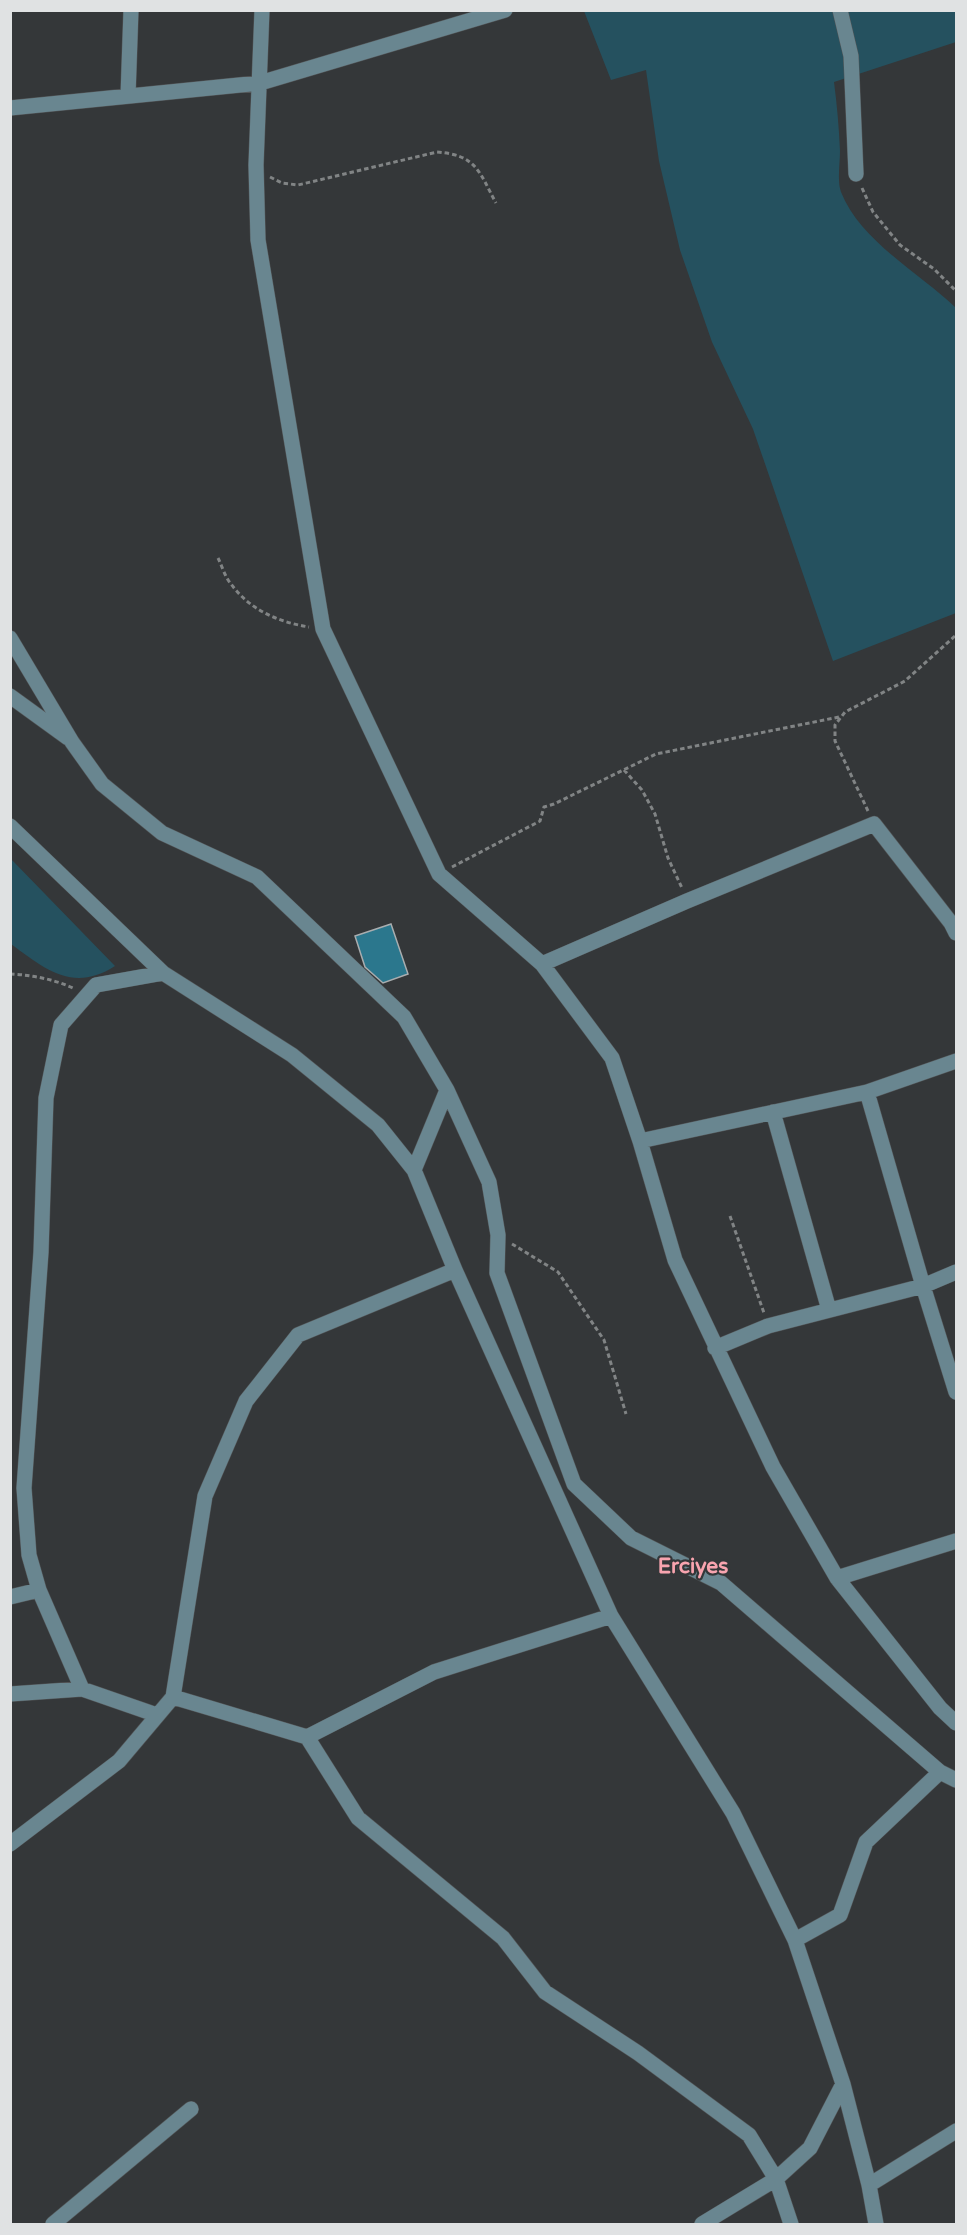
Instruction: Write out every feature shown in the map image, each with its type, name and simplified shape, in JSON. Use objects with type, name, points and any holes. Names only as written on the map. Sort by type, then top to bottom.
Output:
[{"type":"street","points":[[128,96],[131,10]]},
{"type":"street","points":[[262,10],[256,165],[258,240],[323,629],[439,874],[542,964],[612,1058],[640,1140],[675,1260],[773,1467],[837,1578],[940,1708],[957,1723]]},
{"type":"street","points":[[10,108],[260,83],[505,10]]},
{"type":"street","points":[[840,10],[851,56],[856,174]]},
{"type":"street","points":[[10,638],[72,742],[102,784],[162,834],[257,877],[404,1017],[447,1090],[489,1182],[498,1235],[497,1273],[574,1484],[631,1538],[721,1583],[940,1772],[957,1780]]},
{"type":"street","points":[[10,696],[72,742]]},
{"type":"street","points":[[542,964],[687,900],[874,824],[957,933]]},
{"type":"street","points":[[10,826],[164,973],[292,1055],[378,1125],[414,1170],[455,1270],[611,1616],[733,1813],[795,1940],[843,2084],[869,2185],[876,2224]]},
{"type":"street","points":[[81,1689],[39,1590],[29,1555],[24,1488],[41,1252],[46,1098],[61,1025],[96,986],[164,973]]},
{"type":"street","points":[[640,1140],[867,1092],[957,1061]]},
{"type":"street","points":[[414,1170],[447,1090]]},
{"type":"street","points":[[867,1092],[923,1286],[957,1392]]},
{"type":"street","points":[[773,1112],[829,1310]]},
{"type":"street","points":[[10,1844],[119,1761],[173,1697],[205,1496],[246,1401],[298,1335],[455,1270]]},
{"type":"street","points":[[716,1348],[768,1326],[923,1286],[957,1272]]},
{"type":"street","points":[[552,1486],[574,1484]]},
{"type":"street","points":[[837,1578],[957,1541]]},
{"type":"street","points":[[10,1597],[39,1590]]},
{"type":"street","points":[[307,1737],[434,1672],[611,1616]]},
{"type":"street","points":[[10,1694],[81,1689],[158,1715]]},
{"type":"street","points":[[173,1697],[307,1737],[358,1818],[503,1938],[545,1992],[638,2053],[748,2136],[776,2179],[791,2224]]},
{"type":"street","points":[[795,1940],[840,1915],[866,1842],[940,1772]]},
{"type":"street","points":[[702,2224],[776,2179],[810,2148],[843,2084]]},
{"type":"street","points":[[53,2224],[191,2109]]},
{"type":"street","points":[[869,2185],[957,2131]]},
{"type":"path","points":[[256,165],[268,176],[282,183],[298,185],[437,152],[450,153],[464,157],[475,165],[496,203]]},
{"type":"path","points":[[856,174],[873,212],[900,244],[934,269],[957,291]]},
{"type":"path","points":[[218,558],[229,582],[247,603],[283,622],[323,629]]},
{"type":"path","points":[[874,824],[835,741],[835,724],[845,712],[905,681],[957,635]]},
{"type":"path","points":[[439,874],[540,821],[544,807],[656,754],[839,717]]},
{"type":"path","points":[[624,770],[642,790],[655,814],[668,858],[687,900]]},
{"type":"path","points":[[10,975],[26,975],[58,981],[88,995]]},
{"type":"path","points":[[730,1216],[768,1326]]},
{"type":"path","points":[[498,1235],[558,1272],[604,1340],[626,1414]]},
{"type":"shaded area","points":[[584,11],[956,11],[956,42],[834,82],[840,142],[839,183],[850,210],[876,241],[956,308],[956,613],[833,661],[753,429],[712,342],[680,250],[659,161],[646,70],[611,80]]},
{"type":"shaded area","points":[[10,859],[115,966],[100,974],[73,977],[48,969],[11,944]]},
{"type":"building","points":[[391,924],[408,974],[383,983],[365,967],[355,936]]},
{"type":"district","name":"Erciyes","points":[[693,1566]]}]
